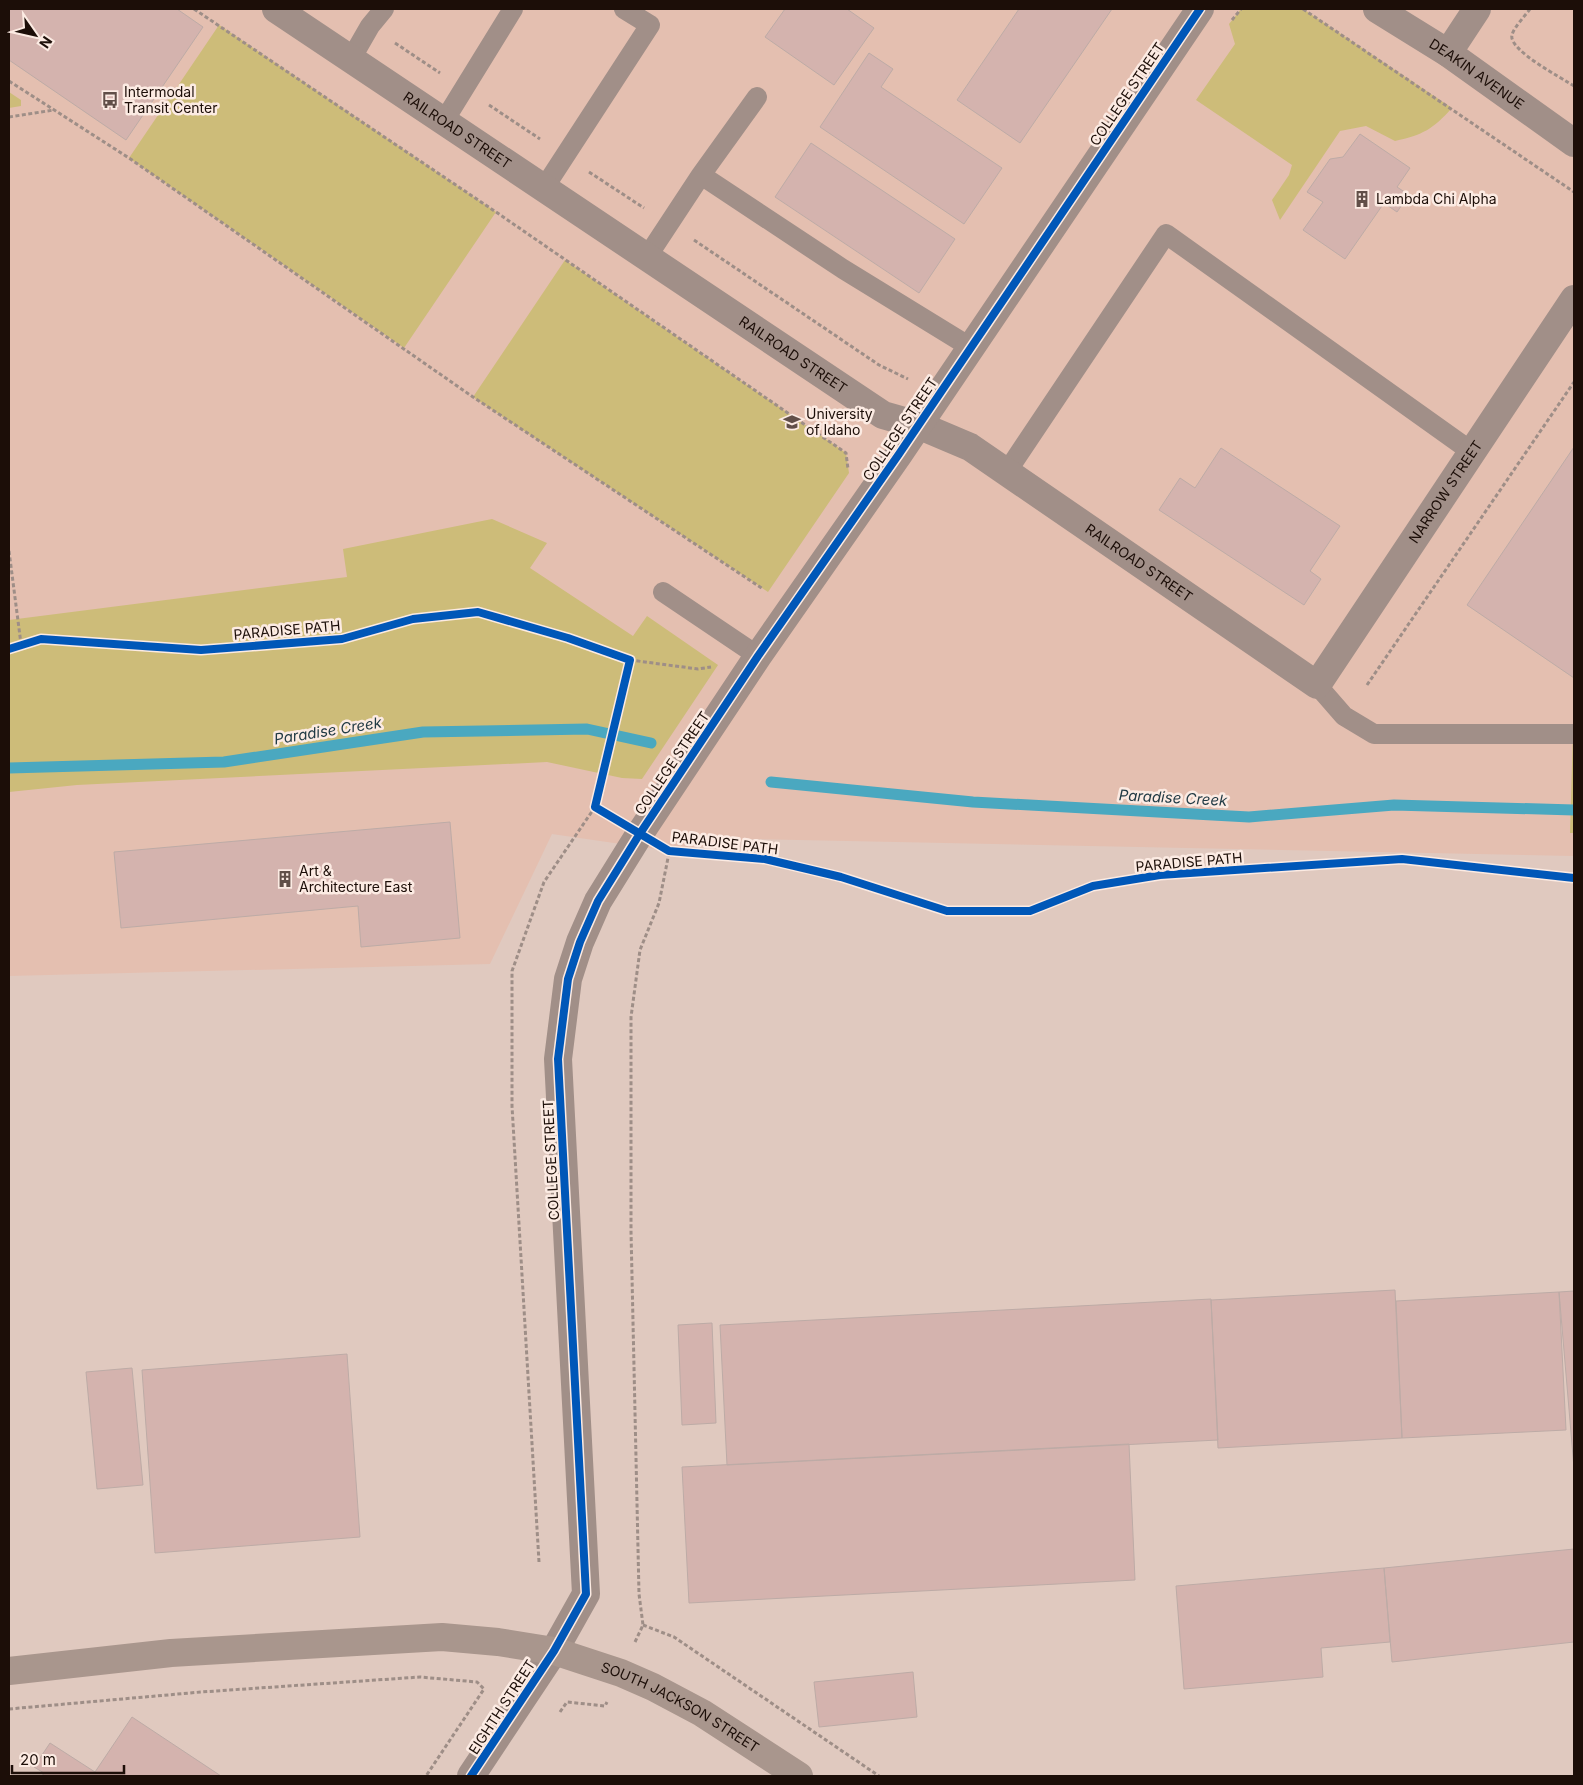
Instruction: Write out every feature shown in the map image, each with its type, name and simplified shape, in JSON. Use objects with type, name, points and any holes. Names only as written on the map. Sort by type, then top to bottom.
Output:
[{"type":"highway","name":"SOUTH JACKSON STREET","points":[[9,1671],[172,1653],[442,1637],[498,1642],[554,1651],[621,1673],[653,1687],[702,1713],[799,1776]]},
{"type":"street","name":"COLLEGE STREET","points":[[554,1651],[586,1594],[558,1059],[568,979],[580,942],[598,901],[639,835],[758,656],[918,425],[1200,9]]},
{"type":"street","name":"DEAKIN AVENUE","points":[[1377,9],[1448,53],[1574,143]]},
{"type":"street","points":[[1448,53],[1477,9]]},
{"type":"street","name":"RAILROAD STREET","points":[[293,13],[351,58],[883,415],[918,425],[970,447],[1317,685]]},
{"type":"street","name":"NARROW STREET","points":[[1317,685],[1574,299]]},
{"type":"street","name":"EIGHTH STREET","points":[[471,1776],[554,1651]]},
{"type":"lane","points":[[351,58],[370,26],[384,9]]},
{"type":"lane","points":[[444,121],[514,9]]},
{"type":"lane","points":[[544,188],[650,26],[624,9]]},
{"type":"lane","points":[[647,257],[701,175],[757,97]]},
{"type":"lane","points":[[701,175],[843,269],[970,347]]},
{"type":"lane","points":[[1006,472],[1166,234],[1472,452]]},
{"type":"lane","points":[[663,592],[758,656]]},
{"type":"lane","points":[[1317,685],[1344,716],[1374,734],[1574,734]]},
{"type":"path","points":[[194,9],[496,212],[846,453],[848,473]]},
{"type":"path","points":[[1229,24],[1241,9]]},
{"type":"path","points":[[1303,9],[1574,192]]},
{"type":"path","points":[[1530,9],[1512,35],[1513,43],[1520,51],[1574,86]]},
{"type":"path","points":[[370,26],[669,225],[717,254],[879,365],[910,380],[915,377]]},
{"type":"path","points":[[9,81],[129,158],[481,402],[768,592]]},
{"type":"path","points":[[9,117],[54,110]]},
{"type":"path","points":[[1367,685],[1574,382]]},
{"type":"path","points":[[9,551],[21,644]]},
{"type":"path","points":[[622,657],[630,660],[629,669]]},
{"type":"path","points":[[669,851],[659,903],[640,950],[631,1017],[631,1231],[640,1594],[643,1625],[674,1637],[880,1776]]},
{"type":"path","points":[[9,1709],[201,1692],[420,1677],[477,1682],[484,1689],[426,1776]]},
{"type":"shaded area","name":"University of Idaho","points":[[9,9],[1574,9],[1574,856],[753,839],[669,851],[552,834],[490,964],[9,976]]},
{"type":"shaded area","points":[[1241,9],[1303,9],[1452,108],[1427,130],[1395,141],[1366,126],[1340,131],[1280,220],[1272,200],[1289,175],[1292,165],[1196,100],[1235,44],[1229,24]]},
{"type":"shaded area","points":[[219,25],[496,212],[404,348],[129,158]]},
{"type":"shaded area","points":[[9,92],[21,100],[21,106],[9,108]]},
{"type":"shaded area","points":[[565,260],[846,453],[849,473],[768,592],[473,397]]},
{"type":"shaded area","points":[[492,519],[547,543],[530,568],[633,636],[647,616],[718,665],[642,779],[622,778],[547,762],[77,785],[9,792],[9,620],[347,577],[343,549]]},
{"type":"shaded area","points":[[1573,731],[1574,833],[1570,833]]},
{"type":"building","name":"Intermodal Transit Center","points":[[9,9],[177,9],[203,27],[126,140],[9,60]]},
{"type":"building","points":[[785,9],[847,9],[874,28],[834,85],[765,37]]},
{"type":"building","points":[[1019,9],[1112,9],[1020,143],[957,100]]},
{"type":"building","points":[[869,53],[893,69],[881,87],[1002,168],[964,224],[820,127]]},
{"type":"building","name":"Lambda Chi Alpha","points":[[1360,134],[1410,168],[1397,187],[1409,195],[1397,212],[1384,203],[1345,259],[1303,230],[1323,202],[1307,192],[1330,159],[1343,157]]},
{"type":"building","points":[[811,143],[955,239],[919,293],[775,197]]},
{"type":"building","points":[[1574,447],[1574,678],[1467,605]]},
{"type":"building","points":[[1221,448],[1340,526],[1310,571],[1321,579],[1304,605],[1159,510],[1180,478],[1195,488]]},
{"type":"building","name":"Art & Architecture East","points":[[450,822],[460,938],[361,947],[358,906],[121,928],[114,852]]},
{"type":"building","points":[[1395,1290],[1402,1438],[1218,1448],[1211,1300]]},
{"type":"building","points":[[1574,1291],[1574,1468],[1559,1292]]},
{"type":"building","points":[[1559,1292],[1566,1430],[1402,1438],[1396,1301]]},
{"type":"building","points":[[1211,1299],[1218,1440],[727,1465],[720,1325]]},
{"type":"building","points":[[712,1323],[716,1423],[682,1425],[678,1325]]},
{"type":"building","points":[[347,1354],[360,1537],[155,1553],[142,1370]]},
{"type":"building","points":[[132,1368],[143,1485],[97,1489],[86,1372]]},
{"type":"building","points":[[1129,1444],[1135,1580],[689,1603],[682,1467]]},
{"type":"building","points":[[1574,1549],[1574,1642],[1392,1662],[1384,1568]]},
{"type":"building","points":[[1384,1568],[1390,1642],[1321,1648],[1323,1677],[1184,1689],[1176,1586]]},
{"type":"building","points":[[913,1672],[917,1717],[819,1727],[814,1682]]},
{"type":"building","points":[[132,1717],[221,1776],[42,1776],[44,1773],[34,1767],[50,1743],[95,1772]]},
{"type":"waterway","name":"Paradise Creek","points":[[9,768],[224,762],[423,732],[587,729],[651,743]]},
{"type":"waterway","name":"Paradise Creek","points":[[771,782],[973,802],[1249,817],[1394,805],[1574,810]]},
{"type":"cycle path","points":[[471,1776],[554,1651],[586,1594],[558,1059],[568,979],[580,942],[598,901],[639,835],[758,656],[899,454],[1200,9]]},
{"type":"cycle path","name":"PARADISE PATH","points":[[9,649],[41,639],[201,650],[342,639],[413,619],[478,612],[568,638],[630,660],[595,807],[669,851],[765,859],[841,877],[947,911],[1030,911],[1093,886],[1160,875],[1402,859],[1574,878]]},
{"type":"place","name":"Intermodal Transit Center","points":[[110,100]]},
{"type":"place","name":"Lambda Chi Alpha","points":[[1362,199]]},
{"type":"place","name":"University of Idaho","points":[[792,422]]},
{"type":"place","name":"Art & Architecture East","points":[[285,879]]}]
